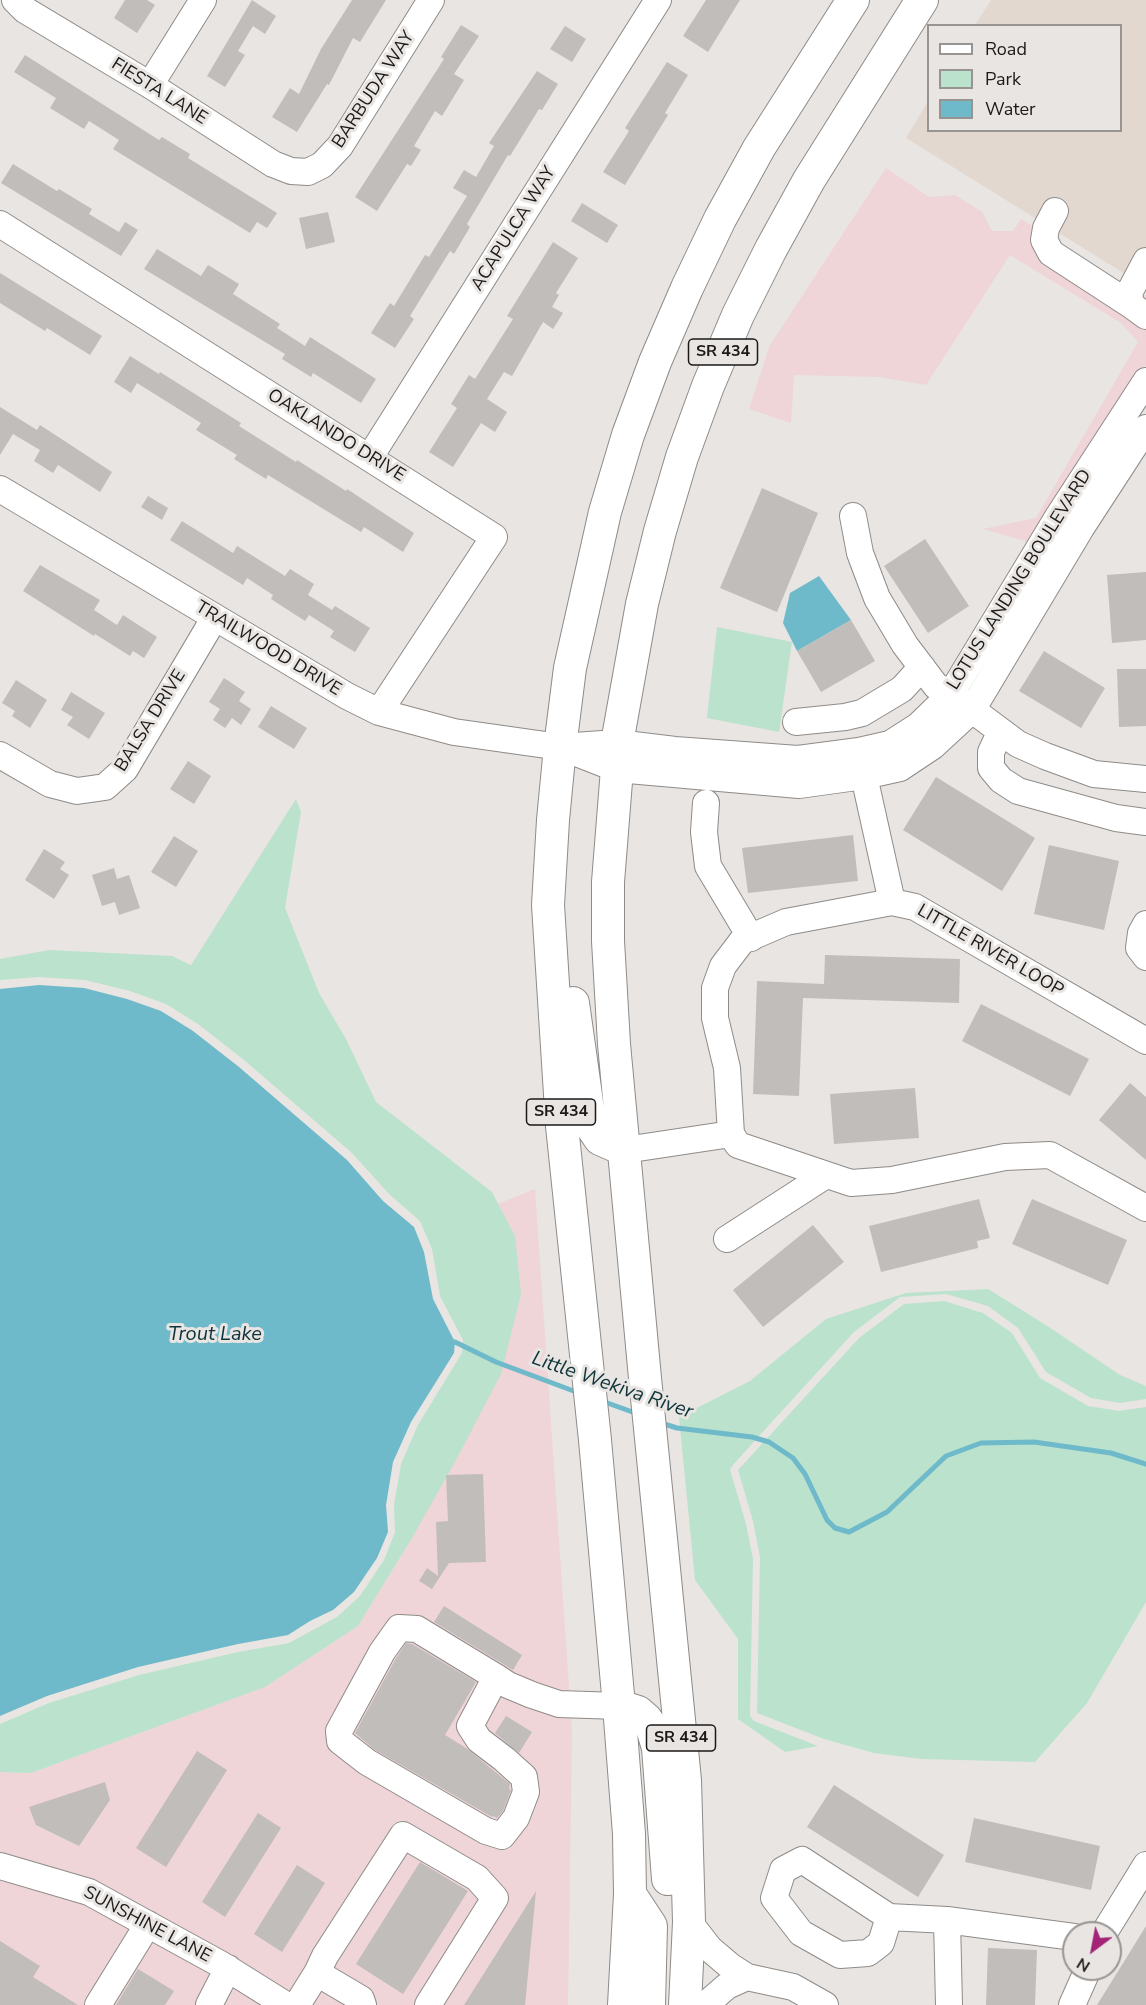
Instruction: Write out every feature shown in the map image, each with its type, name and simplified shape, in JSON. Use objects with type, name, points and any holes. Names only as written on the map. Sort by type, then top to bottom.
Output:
[{"type":"main road","name":"SR 434","points":[[624,2005],[630,1894],[628,1834],[595,1440],[562,1126],[548,905],[560,747],[570,668],[604,512],[628,435],[655,362],[687,288],[726,208],[759,148],[853,0]]},
{"type":"main road","name":"SR 434","points":[[685,2005],[689,1917],[685,1780],[614,1044],[608,941],[609,872],[617,756],[642,604],[682,457],[708,386],[738,315],[809,180],[922,0]]},
{"type":"main road","points":[[548,905],[566,955],[590,1124],[600,1139],[625,1150]]},
{"type":"main road","points":[[619,1706],[638,1712],[652,1728],[658,1749],[669,1886],[689,1917]]},
{"type":"main road","points":[[630,1894],[651,1926],[649,2005]]},
{"type":"street","name":"FIESTA LANE","points":[[15,0],[25,10],[150,85],[273,164],[291,171],[308,172]]},
{"type":"street","points":[[150,85],[203,0]]},
{"type":"street","name":"BARBUDA WAY","points":[[308,172],[322,165],[340,146],[431,0]]},
{"type":"street","name":"ACAPULCA WAY","points":[[370,457],[658,0]]},
{"type":"street","points":[[1055,211],[1046,228],[1044,240],[1051,253],[1138,310]]},
{"type":"street","name":"OAKLANDO DRIVE","points":[[0,224],[494,537],[380,712]]},
{"type":"street","points":[[1138,310],[1129,293],[1146,261]]},
{"type":"street","name":"LOTUS LANDING BOULEVARD","points":[[617,756],[675,750],[798,759],[859,751],[890,744],[918,726],[951,694],[1059,514],[1146,381]]},
{"type":"street","name":"LOTUS LANDING BOULEVARD","points":[[617,756],[799,785],[864,776],[900,768],[933,746],[972,710],[1081,528],[1146,428]]},
{"type":"street","name":"TRAILWOOD DRIVE","points":[[0,489],[347,696],[380,712],[454,732],[617,756]]},
{"type":"street","points":[[853,516],[860,553],[877,598],[905,645],[936,686],[951,694],[1000,733],[1045,756],[1094,774],[1146,778]]},
{"type":"street","name":"BALSA DRIVE","points":[[0,755],[50,784],[77,791],[105,788],[125,769],[215,617]]},
{"type":"street","points":[[796,722],[862,713],[902,689],[922,667]]},
{"type":"street","points":[[1000,733],[991,752],[991,768],[1001,780],[1018,791],[1116,818],[1146,822]]},
{"type":"street","points":[[864,776],[892,902]]},
{"type":"street","points":[[706,803],[704,832],[708,866],[751,938]]},
{"type":"street","name":"LITTLE RIVER LOOP","points":[[731,1134],[727,1068],[715,1018],[715,988],[723,966],[742,941],[786,922],[892,902],[915,907],[1146,1041]]},
{"type":"street","points":[[1146,924],[1138,948],[1146,957]]},
{"type":"street","points":[[625,1150],[731,1134],[738,1145],[851,1183],[892,1180],[1005,1157],[1050,1155],[1146,1208]]},
{"type":"street","points":[[727,1239],[826,1175]]},
{"type":"street","points":[[496,1677],[470,1726],[479,1740],[524,1778],[526,1792],[516,1818],[502,1836],[486,1831],[367,1762],[340,1742],[339,1731],[382,1652],[399,1628],[417,1629],[524,1692],[559,1704],[619,1706]]},
{"type":"street","points":[[297,2005],[325,1956],[403,1835],[477,1878],[495,1898],[428,2005]]},
{"type":"street","points":[[1111,1921],[1146,1865]]},
{"type":"street","name":"SUNSHINE LANE","points":[[0,1866],[89,1892],[228,1968],[286,2005]]},
{"type":"street","points":[[689,1917],[710,1949],[730,1966],[747,1977],[793,1987],[825,2005]]},
{"type":"street","points":[[889,1917],[947,1920],[1062,1935]]},
{"type":"street","points":[[947,1920],[950,2005]]},
{"type":"street","points":[[98,2005],[148,1924]]},
{"type":"street","points":[[209,2005],[228,1968]]},
{"type":"street","points":[[317,1973],[361,1999],[363,2005]]},
{"type":"street","points":[[705,2005],[727,1986],[747,1977]]},
{"type":"street","points":[[1072,2005],[1083,1981]]},
{"type":"shaded area","points":[[991,0],[1146,0],[1146,287],[906,138],[927,103],[927,132],[1122,132],[1122,24],[976,24]]},
{"type":"shaded area","points":[[886,168],[929,197],[955,195],[982,212],[992,231],[1013,231],[1021,219],[1146,297],[1146,365],[1032,543],[983,529],[1036,518],[1138,342],[1121,323],[1010,255],[926,385],[879,377],[794,375],[791,423],[749,409],[770,345]]},
{"type":"shaded area","points":[[535,1189],[572,1731],[568,2005],[304,2005],[0,1856],[0,1772],[31,1773],[265,1687],[358,1626],[412,1538],[515,1236],[498,1204]]},
{"type":"shaded area","points":[[0,1876],[85,1901],[267,2005],[0,2005]]},
{"type":"green space","points":[[717,627],[792,642],[779,732],[707,718]]},
{"type":"green space","points":[[296,799],[301,812],[285,908],[319,993],[346,1039],[376,1102],[492,1192],[515,1236],[521,1294],[501,1374],[412,1538],[358,1626],[265,1687],[31,1773],[0,1772],[0,1724],[49,1703],[139,1675],[238,1652],[289,1643],[337,1617],[360,1596],[384,1560],[395,1532],[394,1505],[401,1464],[418,1425],[462,1353],[463,1340],[440,1296],[432,1249],[420,1221],[389,1194],[352,1153],[244,1060],[198,1024],[166,1004],[130,991],[85,980],[39,977],[0,980],[0,959],[49,950],[172,956],[191,965]]},
{"type":"green space","points":[[988,1289],[1120,1375],[1146,1386],[1146,1399],[1120,1403],[1091,1398],[1046,1372],[1018,1328],[988,1306],[946,1294],[900,1297],[854,1332],[730,1470],[746,1524],[753,1559],[750,1716],[754,1721],[818,1746],[785,1752],[738,1719],[738,1639],[695,1580],[679,1417],[750,1381],[826,1319],[906,1293]]},
{"type":"green space","points":[[944,1301],[983,1313],[1012,1333],[1040,1378],[1088,1406],[1119,1411],[1146,1407],[1146,1602],[1087,1703],[1035,1762],[922,1759],[874,1753],[824,1739],[757,1713],[760,1557],[753,1521],[738,1470],[859,1338],[904,1304]]},
{"type":"water","points":[[819,576],[851,620],[797,651],[783,623],[790,593]]},
{"type":"water","name":"Trout Lake","points":[[39,985],[84,988],[161,1011],[193,1031],[239,1067],[347,1160],[383,1201],[414,1227],[424,1252],[433,1299],[455,1342],[454,1353],[411,1422],[393,1462],[386,1505],[388,1532],[377,1558],[354,1592],[333,1610],[288,1635],[138,1667],[47,1696],[0,1716],[0,989]]},
{"type":"building","points":[[125,0],[147,0],[155,5],[137,33],[114,18]]},
{"type":"building","points":[[252,0],[276,16],[265,34],[253,26],[238,51],[245,55],[225,87],[207,76]]},
{"type":"building","points":[[352,0],[386,0],[360,42],[353,38],[329,85],[327,84],[297,132],[272,117],[290,88],[299,94],[321,49]]},
{"type":"building","points":[[706,0],[740,0],[708,52],[683,36]]},
{"type":"building","points":[[461,25],[479,36],[454,74],[464,80],[442,116],[435,111],[414,146],[421,150],[411,166],[407,164],[377,211],[355,197],[444,59],[441,57]]},
{"type":"building","points":[[565,26],[586,39],[572,62],[550,49]]},
{"type":"building","points":[[25,55],[159,140],[162,137],[190,154],[188,158],[277,213],[267,228],[257,222],[250,233],[113,149],[119,140],[89,121],[84,129],[50,108],[56,98],[14,72]]},
{"type":"building","points":[[667,62],[688,75],[665,113],[668,115],[625,185],[603,172],[629,131],[625,128]]},
{"type":"building","points":[[537,71],[558,84],[542,110],[539,109],[510,156],[508,155],[467,224],[470,227],[454,254],[450,251],[410,316],[414,319],[395,348],[371,333],[390,303],[394,306],[425,255],[429,257],[467,196],[453,188],[464,170],[476,177],[494,146],[489,143]]},
{"type":"building","points":[[13,164],[92,209],[89,214],[119,232],[125,222],[138,230],[121,256],[1,183]]},
{"type":"building","points":[[582,203],[618,225],[607,243],[571,221]]},
{"type":"building","points":[[328,212],[335,242],[306,249],[299,218]]},
{"type":"building","points":[[553,242],[578,258],[556,293],[559,295],[552,307],[563,313],[553,329],[543,322],[512,376],[504,372],[487,399],[507,412],[495,432],[481,423],[453,467],[429,452],[457,408],[451,404],[469,375],[475,379],[513,319],[507,316]]},
{"type":"building","points":[[157,249],[201,276],[208,265],[239,284],[233,294],[280,324],[277,328],[305,346],[310,337],[376,379],[361,403],[313,373],[311,377],[282,359],[285,354],[144,269]]},
{"type":"building","points":[[0,273],[102,336],[90,355],[47,328],[45,331],[0,303]]},
{"type":"building","points":[[130,356],[159,374],[160,372],[241,423],[239,426],[296,462],[297,460],[346,491],[347,489],[414,533],[403,552],[364,527],[361,532],[268,475],[266,479],[234,459],[237,455],[196,430],[201,423],[137,383],[131,393],[114,382]]},
{"type":"building","points":[[0,407],[37,430],[40,425],[112,472],[100,492],[58,465],[53,473],[34,461],[40,450],[13,434],[0,455]]},
{"type":"building","points":[[762,488],[818,513],[777,612],[720,588]]},
{"type":"building","points":[[148,496],[168,508],[162,520],[141,507]]},
{"type":"building","points":[[182,521],[233,553],[237,546],[285,576],[290,569],[314,584],[308,595],[332,610],[335,606],[370,628],[355,652],[330,637],[334,631],[309,615],[305,621],[271,599],[273,595],[247,578],[243,585],[170,540]]},
{"type":"building","points":[[925,539],[969,606],[928,633],[884,566]]},
{"type":"building","points":[[40,565],[100,600],[94,610],[117,625],[123,615],[157,637],[144,658],[133,651],[130,656],[23,591]]},
{"type":"building","points":[[1146,572],[1146,640],[1112,643],[1107,575]]},
{"type":"building","points":[[851,620],[875,661],[821,692],[797,651]]},
{"type":"building","points":[[1044,651],[1105,688],[1081,728],[1019,691]]},
{"type":"building","points":[[1117,669],[1146,669],[1146,726],[1119,727]]},
{"type":"building","points":[[224,678],[245,692],[239,701],[251,709],[241,725],[232,718],[225,728],[213,720],[220,709],[209,702]]},
{"type":"building","points":[[16,680],[47,700],[30,728],[12,716],[15,711],[2,703]]},
{"type":"building","points":[[71,692],[105,713],[89,739],[67,725],[73,717],[61,710]]},
{"type":"building","points":[[271,706],[307,728],[294,749],[258,727]]},
{"type":"building","points":[[188,761],[211,776],[194,804],[170,789]]},
{"type":"building","points":[[936,777],[1035,838],[1002,891],[903,830]]},
{"type":"building","points":[[853,835],[858,881],[748,893],[742,848]]},
{"type":"building","points":[[174,836],[198,851],[176,887],[151,872]]},
{"type":"building","points":[[1049,845],[1119,861],[1104,930],[1034,914]]},
{"type":"building","points":[[44,849],[65,862],[60,869],[69,875],[54,899],[25,880]]},
{"type":"building","points":[[114,868],[117,879],[129,875],[140,908],[119,915],[115,902],[102,906],[92,875]]},
{"type":"building","points":[[825,955],[960,959],[959,1003],[803,998],[799,1096],[753,1094],[757,981],[824,984]]},
{"type":"building","points":[[981,1004],[1089,1059],[1070,1096],[962,1041]]},
{"type":"building","points":[[1130,1083],[1146,1097],[1146,1160],[1099,1120]]},
{"type":"building","points":[[915,1088],[919,1138],[834,1144],[830,1094]]},
{"type":"building","points":[[979,1199],[990,1238],[977,1241],[978,1248],[881,1272],[869,1226]]},
{"type":"building","points":[[1032,1199],[1127,1240],[1108,1285],[1012,1244]]},
{"type":"building","points":[[813,1225],[844,1262],[763,1327],[733,1290]]},
{"type":"building","points":[[483,1474],[486,1562],[449,1563],[432,1589],[419,1581],[427,1568],[438,1576],[436,1522],[448,1521],[446,1475]]},
{"type":"building","points":[[444,1606],[522,1655],[513,1670],[434,1622]]},
{"type":"building","points":[[406,1643],[412,1644],[476,1682],[445,1735],[466,1748],[510,1784],[509,1789],[511,1790],[503,1811],[497,1818],[375,1750],[355,1733]]},
{"type":"building","points":[[506,1716],[532,1732],[519,1753],[495,1733]]},
{"type":"building","points":[[197,1751],[227,1770],[166,1867],[136,1848]]},
{"type":"building","points":[[105,1782],[110,1800],[79,1846],[36,1825],[29,1807]]},
{"type":"building","points":[[834,1785],[944,1855],[918,1897],[807,1827]]},
{"type":"building","points":[[258,1813],[281,1828],[225,1917],[202,1902]]},
{"type":"building","points":[[974,1818],[1100,1846],[1091,1890],[965,1862]]},
{"type":"building","points":[[420,1862],[468,1891],[403,1994],[356,1964]]},
{"type":"building","points":[[297,1865],[325,1883],[282,1952],[254,1934]]},
{"type":"building","points":[[536,1891],[525,2005],[464,2005]]},
{"type":"building","points":[[1146,1926],[1146,2005],[1097,2005],[1112,1981],[1122,1981],[1122,1965]]},
{"type":"building","points":[[0,1941],[40,1966],[33,1977],[78,2005],[0,2005]]},
{"type":"building","points":[[988,1948],[1037,1950],[1035,2005],[986,2005]]},
{"type":"building","points":[[138,1969],[174,1991],[165,2005],[116,2005]]},
{"type":"waterway","name":"Little Wekiva River","points":[[448,1342],[455,1342],[496,1362],[579,1393]]},
{"type":"waterway","name":"Little Wekiva River","points":[[602,1401],[638,1414]]},
{"type":"waterway","name":"Little Wekiva River","points":[[661,1423],[677,1428],[752,1437],[769,1442],[793,1458],[805,1474],[827,1520],[835,1528],[849,1532],[887,1512],[946,1456],[981,1443],[1034,1442],[1111,1453],[1146,1464]]}]
